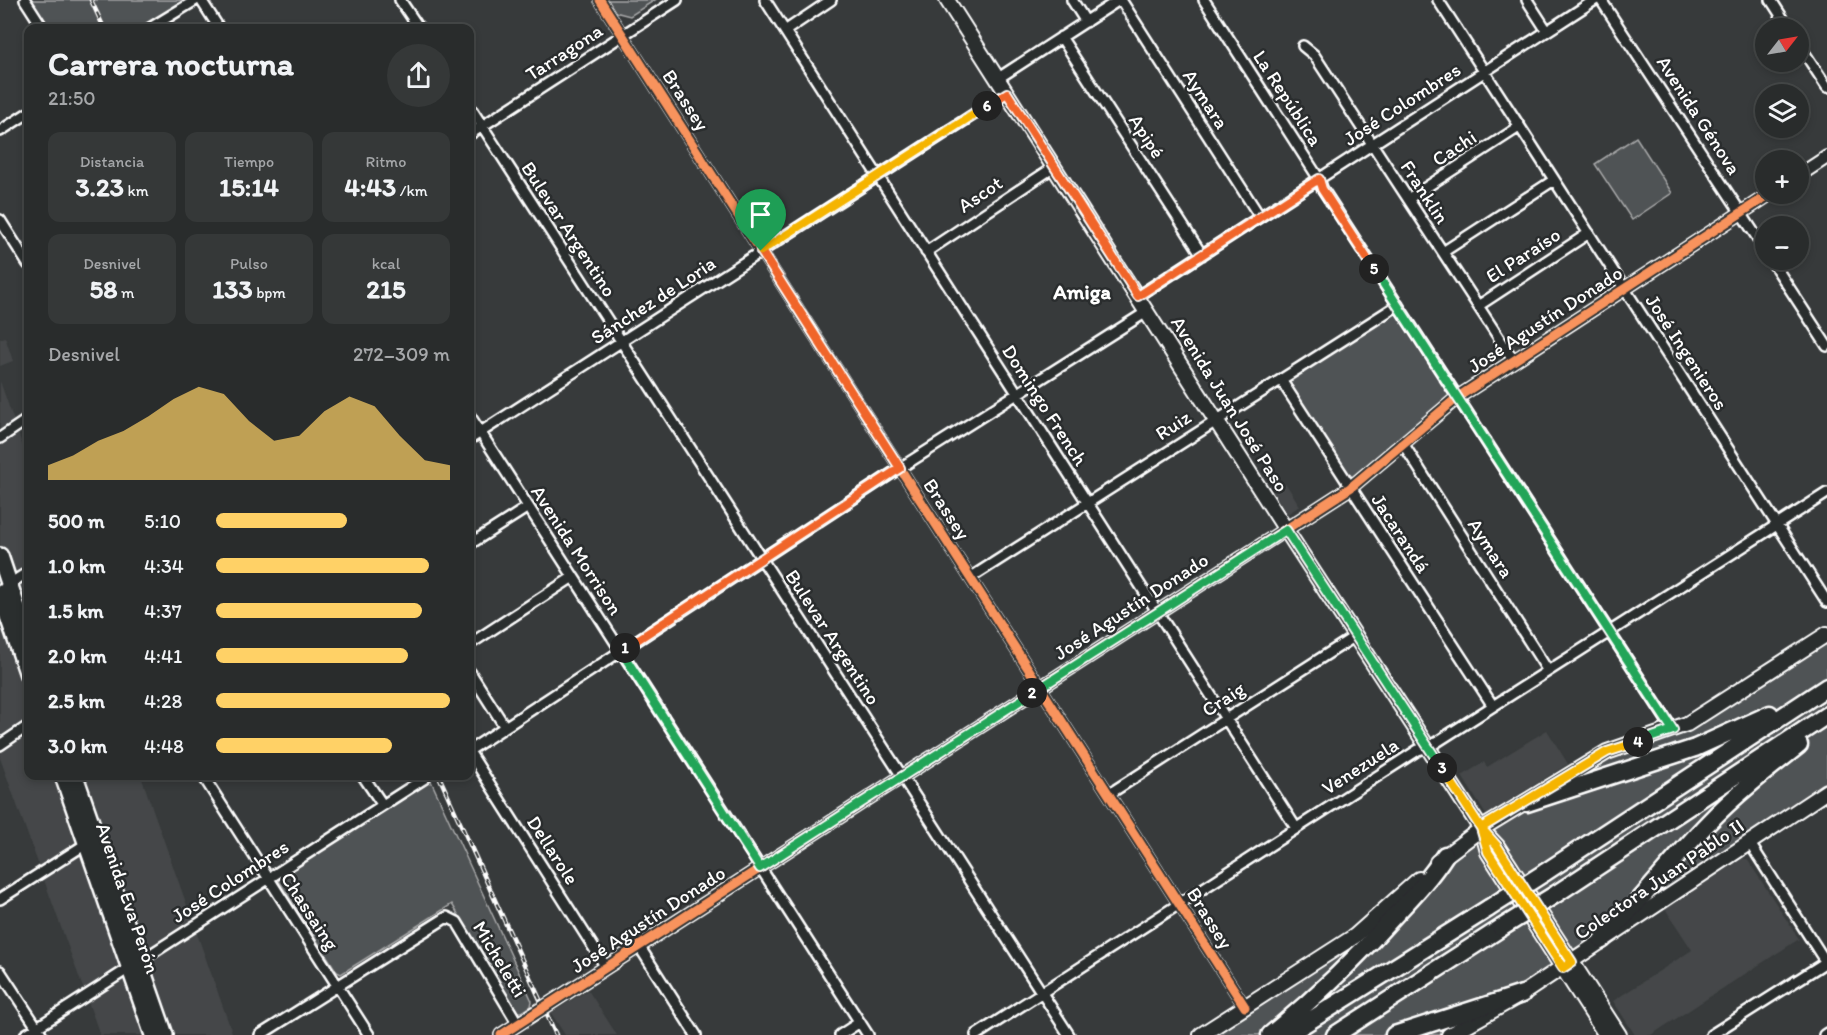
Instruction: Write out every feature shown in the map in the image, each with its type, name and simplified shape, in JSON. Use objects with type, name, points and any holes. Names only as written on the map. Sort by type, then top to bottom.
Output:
[{"type":"highway","points":[[1287,1035],[1544,873],[1827,687]]},
{"type":"highway","points":[[1527,803],[1695,748],[1727,735],[1761,717],[1802,702]]},
{"type":"highway","points":[[1335,1035],[1556,894],[1827,715]]},
{"type":"highway","points":[[1602,940],[1635,909],[1715,816],[1746,786],[1809,738],[1827,720]]},
{"type":"highway","points":[[1270,1035],[1320,994],[1360,954],[1434,873],[1445,855]]},
{"type":"highway","points":[[1394,1035],[1522,994]]},
{"type":"main road","name":"Avenida Juan José Paso","points":[[946,0],[1148,311],[1286,530],[1357,635],[1481,828],[1488,852],[1619,1035]]},
{"type":"main road","points":[[0,556],[3,589],[24,661]]},
{"type":"main road","points":[[3,589],[24,632]]},
{"type":"main road","points":[[1202,1035],[1355,936],[1445,855],[1481,828],[1527,803],[1607,752],[1673,730],[1827,634]]},
{"type":"main road","name":"Avenida Eva Perón","points":[[65,780],[92,841]]},
{"type":"main road","name":"Avenida Eva Perón","points":[[76,780],[92,841],[134,964],[153,1035]]},
{"type":"main road","name":"Colectora Juan Pablo II","points":[[1449,1035],[1522,994],[1567,965],[1827,791]]},
{"type":"main road","name":"Avenida Eva Perón","points":[[134,964],[165,1035]]},
{"type":"main road","name":"Avenida Juan José Paso","points":[[1567,965],[1606,1035]]},
{"type":"street","points":[[25,0],[40,24]]},
{"type":"street","points":[[157,24],[196,0]]},
{"type":"street","points":[[201,0],[216,24]]},
{"type":"street","points":[[400,0],[415,24]]},
{"type":"street","name":"Brassey","points":[[600,0],[1245,1007]]},
{"type":"street","name":"Tarragona","points":[[474,131],[677,0]]},
{"type":"street","name":"Domingo French","points":[[765,0],[1296,828]]},
{"type":"street","points":[[785,31],[831,0]]},
{"type":"street","points":[[1072,0],[1086,22]]},
{"type":"street","points":[[998,79],[1120,0]]},
{"type":"street","name":"Aymara","points":[[1120,0],[1260,217]]},
{"type":"street","name":"La República","points":[[1204,0],[1319,179],[1322,189],[1673,730]]},
{"type":"street","name":"José Ingenieros","points":[[1438,0],[1827,602]]},
{"type":"street","points":[[1527,0],[1547,31]]},
{"type":"street","name":"José Colombres","points":[[1138,296],[1594,0]]},
{"type":"street","name":"Avenida Génova","points":[[1601,0],[1755,234]]},
{"type":"street","points":[[1771,0],[1783,18]]},
{"type":"street","name":"Apipé","points":[[1061,37],[1202,255]]},
{"type":"street","name":"Franklin","points":[[1303,46],[1314,55],[1514,361]]},
{"type":"street","points":[[1809,60],[1827,87]]},
{"type":"street","name":"Sánchez de Loria","points":[[474,436],[1007,93]]},
{"type":"street","name":"Bulevar Argentino","points":[[474,113],[1069,1035]]},
{"type":"street","points":[[0,131],[24,115]]},
{"type":"street","name":"Cachi","points":[[1408,198],[1519,127]]},
{"type":"street","points":[[1809,169],[1827,157]]},
{"type":"street","name":"Ascot","points":[[926,252],[1054,167]]},
{"type":"street","points":[[1443,252],[1554,180]]},
{"type":"street","name":"José Agustín Donado","points":[[501,1035],[1350,488],[1404,445],[1458,397],[1755,204]]},
{"type":"street","points":[[0,220],[24,258]]},
{"type":"street","name":"El Paraíso","points":[[1478,306],[1588,233]]},
{"type":"street","points":[[1778,270],[1827,346]]},
{"type":"street","name":"Ruiz","points":[[970,578],[1398,305]]},
{"type":"street","points":[[474,749],[900,468],[1148,311]]},
{"type":"street","name":"Jacarandá","points":[[1281,380],[1493,706]]},
{"type":"street","points":[[0,438],[24,422]]},
{"type":"street","name":"Avenida Morrison","points":[[474,422],[868,1035]]},
{"type":"street","name":"Aymara","points":[[1404,445],[1548,671]]},
{"type":"street","name":"Venezuela","points":[[976,1035],[1418,750],[1429,747],[1827,493]]},
{"type":"street","points":[[474,541],[528,507]]},
{"type":"street","points":[[3,589],[24,575]]},
{"type":"street","points":[[474,641],[573,577]]},
{"type":"street","name":"Craig","points":[[1109,794],[1357,635]]},
{"type":"street","points":[[474,678],[505,727]]},
{"type":"street","points":[[0,745],[24,729]]},
{"type":"street","name":"Dellarole","points":[[474,758],[606,967]]},
{"type":"street","name":"Chassaing","points":[[206,780],[369,1035]]},
{"type":"street","points":[[366,780],[382,804]]},
{"type":"street","name":"José Colombres","points":[[25,1035],[39,1031],[134,964],[422,780]]},
{"type":"street","points":[[0,899],[92,841]]},
{"type":"street","points":[[1711,1035],[1826,963],[1749,842]]},
{"type":"street","name":"Micheletti","points":[[338,986],[447,917],[457,922],[518,1024]]},
{"type":"street","points":[[639,946],[696,1035]]},
{"type":"street","points":[[0,971],[39,1031]]},
{"type":"street","points":[[260,1035],[338,986]]},
{"type":"street","points":[[840,1035],[860,1022]]},
{"type":"shaded area","points":[[25,0],[196,0],[162,24],[40,24]]},
{"type":"shaded area","points":[[608,0],[655,0],[630,16],[615,12]]},
{"type":"shaded area","points":[[1636,137],[1672,193],[1632,220],[1595,164]]},
{"type":"shaded area","points":[[1393,311],[1410,326],[1451,392],[1451,398],[1355,478],[1344,473],[1290,389],[1288,381]]},
{"type":"shaded area","points":[[5,337],[13,361],[0,366],[0,339]]},
{"type":"shaded area","points":[[0,381],[24,450],[24,780],[142,780],[233,1035],[100,1035],[0,758]]},
{"type":"shaded area","points":[[1286,484],[1300,506],[1287,514],[1273,492]]},
{"type":"shaded area","points":[[1827,634],[1827,791],[1449,1035],[1201,1035],[1310,967],[1445,855],[1607,752],[1673,730]]},
{"type":"shaded area","points":[[1547,730],[1568,764],[1486,815],[1462,776],[1484,762],[1487,767]]},
{"type":"shaded area","points":[[431,781],[532,1001],[531,1006],[522,1012],[517,1012],[452,904],[341,974],[337,972],[277,878]]},
{"type":"shaded area","points":[[1740,858],[1747,859],[1799,939],[1651,1035],[1635,1035],[1613,1001],[1692,950],[1664,907]]},
{"type":"shaded area","points":[[588,990],[617,1035],[565,1035],[551,1013]]},
{"type":"railway","points":[[91,0],[102,24]]},
{"type":"railway","points":[[441,780],[556,1035]]},
{"type":"cycle path","points":[[600,0],[1245,1007]]},
{"type":"cycle path","points":[[501,1035],[1350,488],[1458,397],[1755,204]]},
{"type":"district","name":"Amiga","points":[[1082,291]]},
{"type":"route","points":[[761,251],[900,468],[621,651],[760,868],[1286,530],[1357,635],[1481,828],[1488,852],[1563,968],[1572,962],[1497,846],[1481,828],[1527,803],[1607,752],[1673,730],[1410,321],[1322,189],[1319,179],[1138,296],[1007,93],[761,251]]}]
